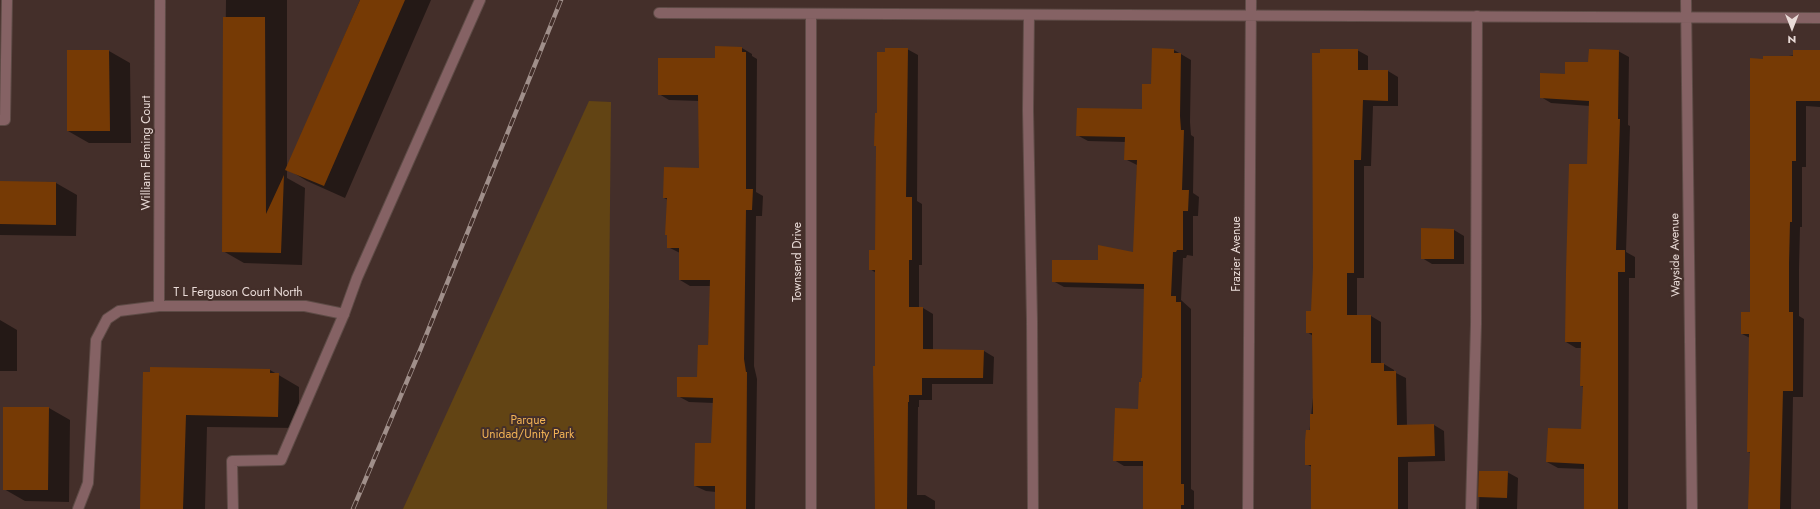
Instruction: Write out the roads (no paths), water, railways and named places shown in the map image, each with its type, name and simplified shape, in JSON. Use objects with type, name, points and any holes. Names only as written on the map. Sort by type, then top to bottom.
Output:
[{"type":"street","points":[[0,120],[5,120],[7,0]]},
{"type":"street","name":"William Fleming Court","points":[[159,306],[160,0]]},
{"type":"street","points":[[233,509],[232,461],[281,460],[344,314],[360,271],[480,0]]},
{"type":"street","name":"Frazier Avenue","points":[[1248,509],[1251,0]]},
{"type":"street","name":"Wayside Avenue","points":[[1686,0],[1692,509]]},
{"type":"street","points":[[659,13],[1820,18]]},
{"type":"street","name":"Townsend Drive","points":[[811,14],[811,509]]},
{"type":"street","points":[[1029,15],[1033,509]]},
{"type":"street","points":[[1471,509],[1477,308],[1477,16]]},
{"type":"street","name":"T L Ferguson Court North","points":[[78,509],[88,483],[96,340],[107,319],[119,311],[159,306],[305,306],[344,314]]},
{"type":"railway","points":[[353,509],[421,348],[561,0]]},
{"type":"park label","name":"Parque Unidad/Unity Park","points":[[528,428]]}]
